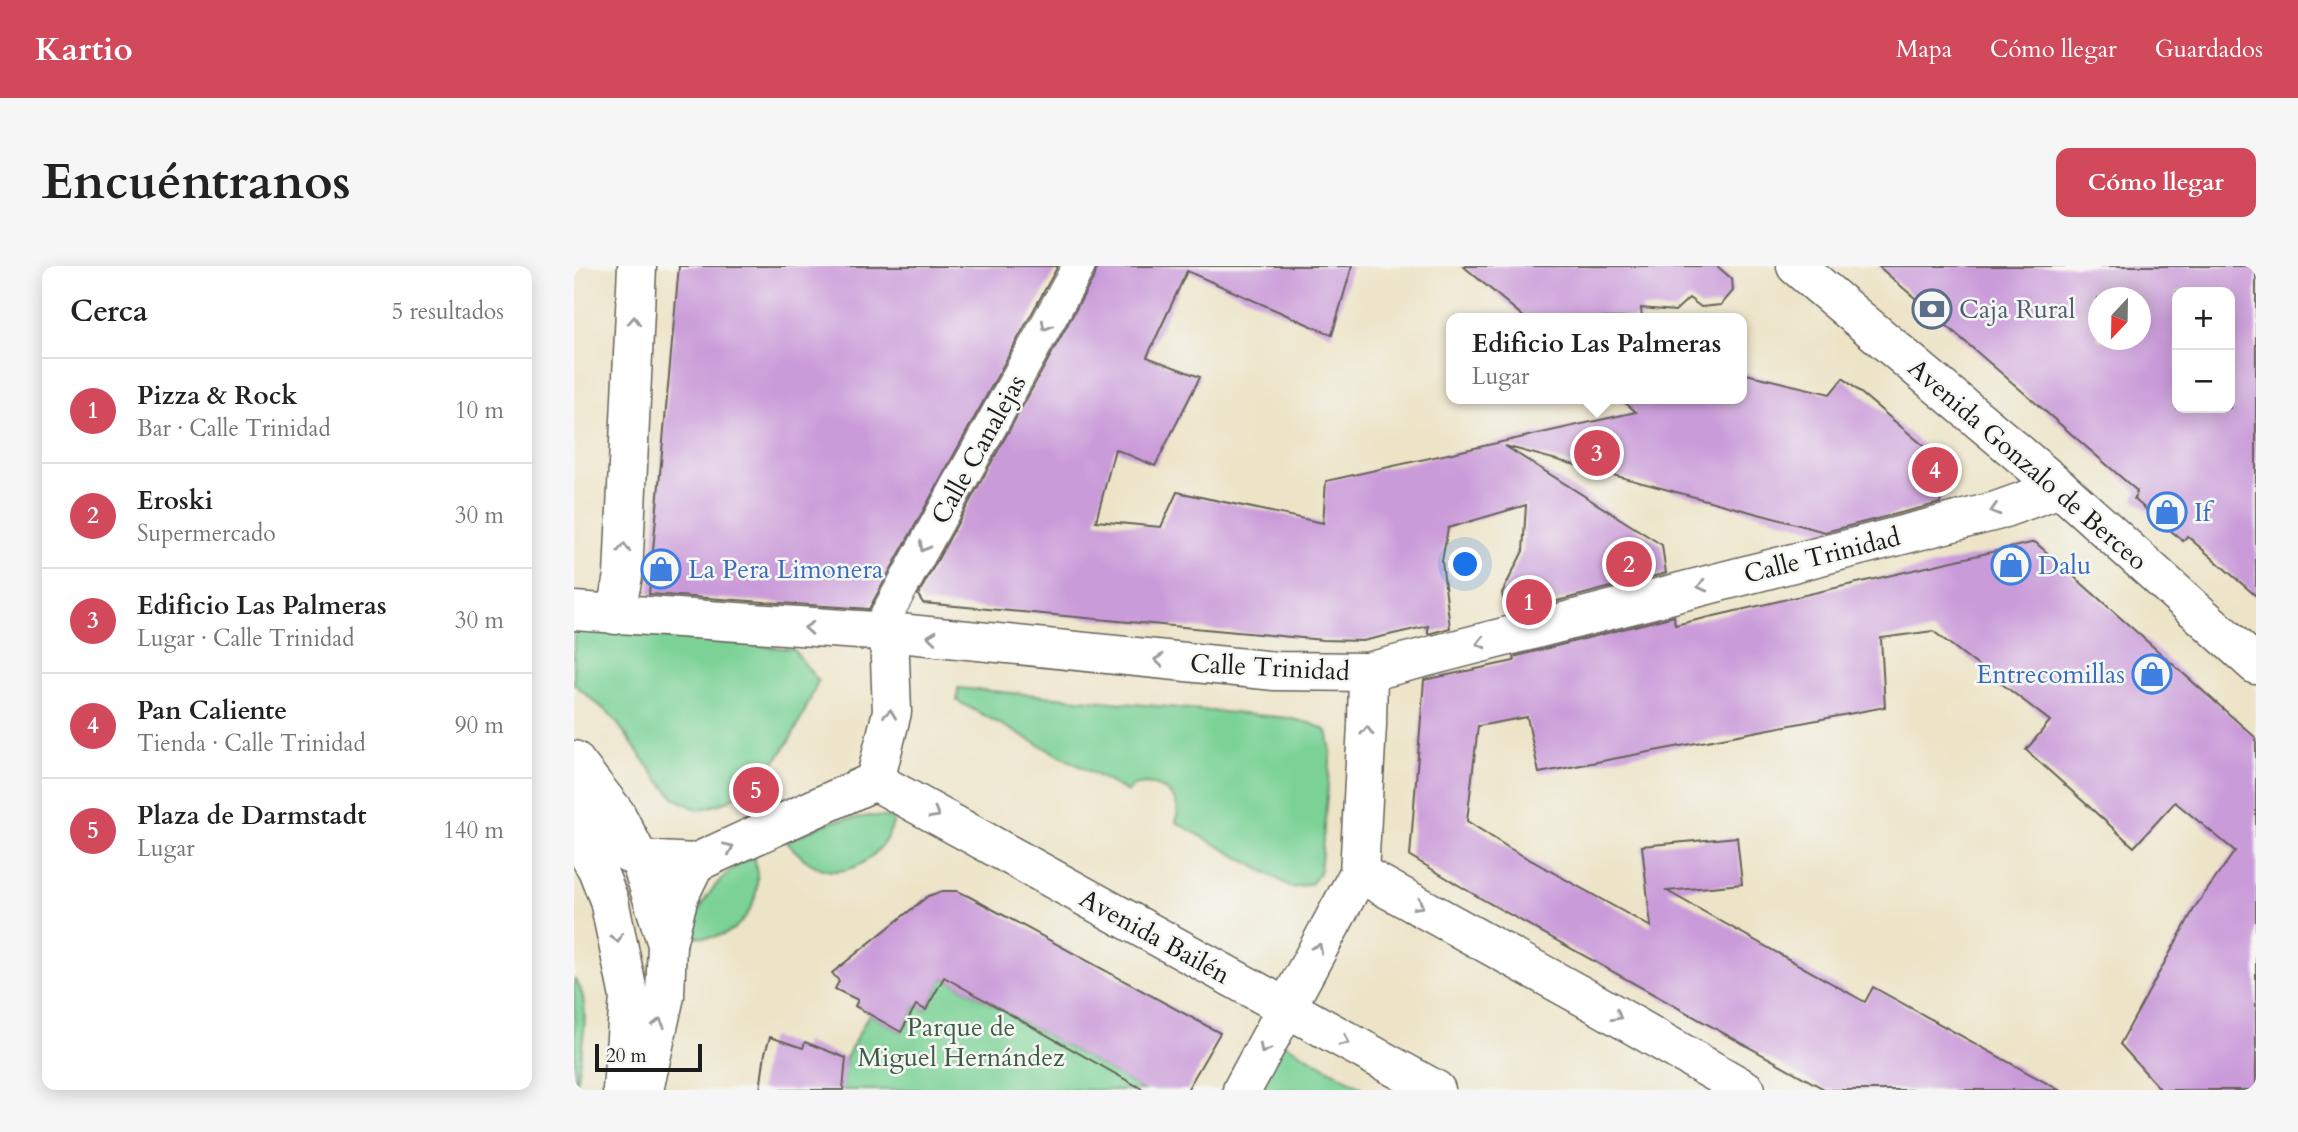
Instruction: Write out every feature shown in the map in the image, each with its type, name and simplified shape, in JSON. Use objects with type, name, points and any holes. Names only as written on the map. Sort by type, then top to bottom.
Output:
[{"type":"street","points":[[615,615],[623,576],[637,266]]},
{"type":"street","name":"Calle Canalejas","points":[[883,632],[1079,266]]},
{"type":"street","name":"Avenida Gonzalo de Berceo","points":[[1796,266],[2060,488],[2256,665]]},
{"type":"street","name":"Calle Trinidad","points":[[574,611],[883,632],[1275,671],[1367,672],[1996,510],[2060,488]]},
{"type":"street","points":[[574,801],[591,824],[609,841],[640,860],[695,863],[875,780],[892,712],[883,632]]},
{"type":"street","points":[[1242,1090],[1359,873],[1367,725],[1367,672]]},
{"type":"street","points":[[574,760],[616,814],[640,860],[667,944]]},
{"type":"street","name":"Avenida Bailén","points":[[875,780],[1436,1090]]},
{"type":"street","points":[[574,831],[597,869],[609,900],[629,998],[622,1090]]},
{"type":"street","points":[[644,1090],[665,996],[667,944],[678,896],[695,863]]},
{"type":"street","points":[[1359,873],[1746,1090]]},
{"type":"green space","points":[[574,628],[793,649],[818,681],[794,733],[761,777],[729,800],[698,810],[676,799],[657,778],[612,716],[574,684]]},
{"type":"green space","points":[[958,688],[1289,718],[1327,731],[1331,751],[1320,872],[1312,883],[1293,888],[1176,822],[1176,804],[1167,791],[1142,784],[1133,786],[1128,792],[957,701]]},
{"type":"green space","points":[[871,816],[894,818],[891,829],[870,858],[850,869],[838,871],[820,868],[804,858],[786,841],[832,821]]},
{"type":"green space","points":[[753,856],[757,888],[746,917],[722,935],[690,935],[699,910],[713,889],[721,879]]},
{"type":"green space","name":"Parque de Miguel Hernández","points":[[944,977],[1144,1090],[842,1090],[846,1058],[869,1014],[901,1032],[916,1005],[926,1010]]},
{"type":"green space","points":[[574,979],[584,1001],[585,1016],[575,1090]]},
{"type":"green space","points":[[1271,1036],[1366,1090],[1242,1090]]},
{"type":"building","points":[[679,266],[1058,266],[869,609],[649,594]]},
{"type":"building","points":[[1097,266],[1352,266],[1332,335],[1187,271],[1147,357],[1200,377],[1155,466],[1115,449],[1096,521],[1161,527],[1177,492],[1323,523],[1326,481],[1636,412],[1627,404],[1747,404],[1747,374],[1830,394],[1843,378],[1930,451],[1948,472],[1940,503],[1825,532],[1505,446],[1662,545],[1666,573],[1506,614],[1502,593],[1523,551],[1526,505],[1448,528],[1442,561],[1450,628],[1428,634],[1428,626],[1363,641],[1323,640],[923,603],[918,595],[1095,275]]},
{"type":"building","points":[[1463,266],[1717,266],[1732,279],[1733,291],[1721,305],[1701,307],[1689,298],[1675,311],[1641,308],[1642,313],[1519,313]]},
{"type":"building","points":[[1878,266],[2256,266],[2256,596],[2187,536],[2183,541],[2134,499],[2137,491]]},
{"type":"building","points":[[2035,542],[2256,738],[2256,1090],[2161,1090],[2120,1044],[2195,907],[2235,851],[2175,802],[2134,847],[2026,750],[2050,721],[1933,631],[1881,638],[1885,707],[1539,773],[1527,717],[1478,726],[1467,821],[1509,848],[1651,927],[1642,846],[1737,837],[1742,884],[1667,891],[1865,1002],[1873,987],[2059,1090],[1826,1090],[1480,898],[1410,856],[1424,680],[1514,661],[1513,657],[1674,616],[1675,625]]},
{"type":"building","points":[[943,891],[957,891],[970,897],[1220,1033],[1187,1090],[1144,1090],[944,977],[926,1010],[916,1005],[901,1032],[855,1006],[858,1000],[835,989],[839,981],[832,973],[928,896]]},
{"type":"building","points":[[770,1037],[803,1048],[805,1042],[846,1058],[843,1090],[760,1090]]},
{"type":"place","name":"Caja Rural","points":[[1932,309]]},
{"type":"place","name":"Edificio Las Palmeras","points":[[1597,453]]},
{"type":"place","name":"Pan Caliente","points":[[1935,470]]},
{"type":"place","name":"If","points":[[2167,512]]},
{"type":"place","name":"Eroski","points":[[1629,564]]},
{"type":"place","name":"Dalu","points":[[2011,565]]},
{"type":"place","name":"La Pera Limonera","points":[[661,569]]},
{"type":"place","name":"Pizza & Rock","points":[[1529,602]]},
{"type":"place","name":"Entrecomillas","points":[[2152,674]]},
{"type":"place","name":"Plaza de Darmstadt","points":[[756,790]]}]
